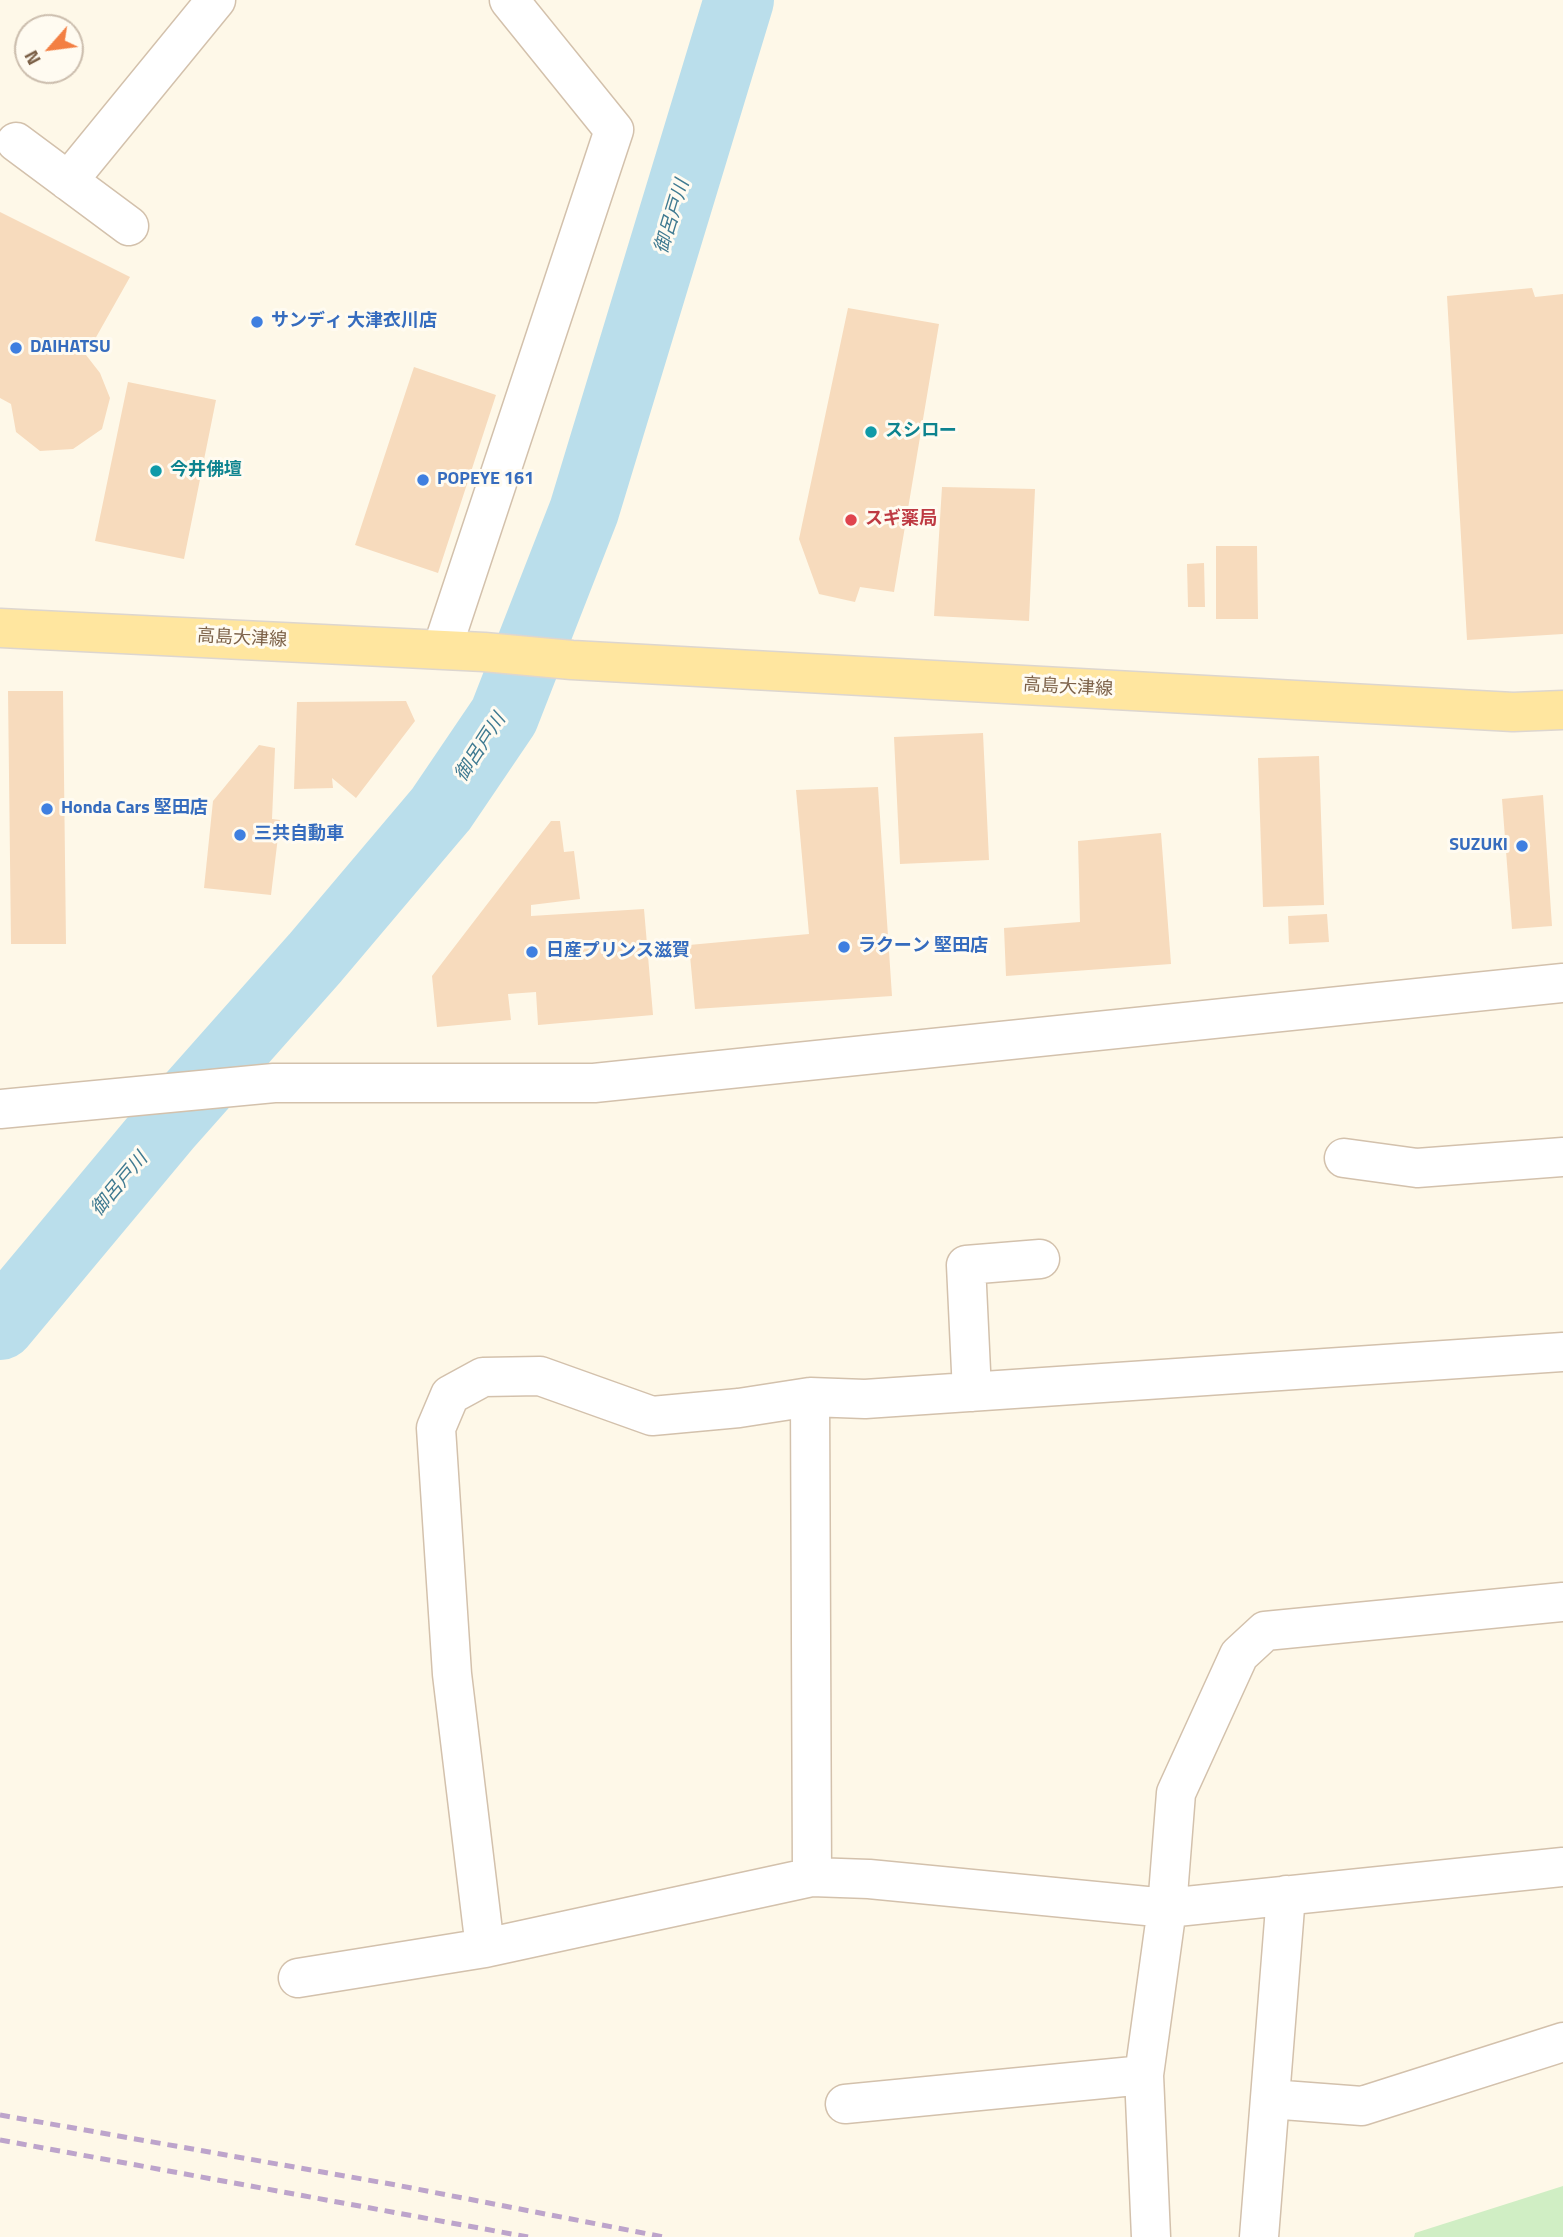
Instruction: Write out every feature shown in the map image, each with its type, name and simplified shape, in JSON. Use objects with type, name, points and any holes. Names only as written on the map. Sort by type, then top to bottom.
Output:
[{"type":"main road","name":"高島大津線","points":[[0,628],[442,649],[572,660],[1513,712],[1563,710]]},
{"type":"street","points":[[68,181],[216,0]]},
{"type":"street","points":[[442,649],[614,130],[509,0]]},
{"type":"street","points":[[16,142],[129,226]]},
{"type":"street","points":[[0,1109],[274,1083],[594,1083],[1563,983]]},
{"type":"street","points":[[1344,1158],[1417,1168],[1563,1157]]},
{"type":"street","points":[[972,1392],[966,1265],[1040,1259]]},
{"type":"street","points":[[485,1948],[452,1674],[436,1428],[450,1395],[483,1377],[540,1376],[652,1416],[739,1408],[810,1397],[865,1399],[1563,1353]]},
{"type":"street","points":[[810,1397],[812,1877]]},
{"type":"street","points":[[1151,2237],[1144,2076],[1167,1908],[1176,1793],[1239,1655],[1265,1631],[1563,1602]]},
{"type":"street","points":[[298,1978],[485,1948],[812,1877],[869,1879],[1167,1908],[1563,1867]]},
{"type":"street","points":[[1259,2237],[1286,1895]]},
{"type":"street","points":[[1270,2099],[1362,2106],[1563,2042]]},
{"type":"street","points":[[845,2104],[1144,2076]]},
{"type":"green space","points":[[1563,2186],[1563,2237],[1414,2237],[1415,2233]]},
{"type":"building","points":[[0,212],[130,277],[86,355],[100,373],[110,398],[102,429],[73,449],[40,451],[16,432],[11,404],[0,398]]},
{"type":"building","points":[[1532,288],[1535,297],[1563,294],[1563,634],[1467,640],[1447,296]]},
{"type":"building","name":"スシロー","points":[[848,308],[939,324],[894,592],[860,587],[855,602],[819,594],[799,539]]},
{"type":"building","points":[[414,367],[496,395],[438,573],[355,545]]},
{"type":"building","name":"今井佛壇","points":[[128,382],[216,400],[184,559],[95,541]]},
{"type":"building","points":[[942,487],[1035,489],[1029,621],[934,616]]},
{"type":"building","points":[[1216,546],[1257,546],[1258,619],[1216,619]]},
{"type":"building","points":[[1204,563],[1205,607],[1188,607],[1187,564]]},
{"type":"building","points":[[8,691],[63,691],[66,944],[11,944]]},
{"type":"building","points":[[406,701],[415,721],[356,798],[332,778],[333,788],[294,789],[297,702]]},
{"type":"building","points":[[983,733],[989,860],[900,864],[894,737]]},
{"type":"building","points":[[259,745],[275,748],[272,819],[280,820],[271,895],[204,888],[213,801]]},
{"type":"building","points":[[1319,756],[1324,905],[1263,907],[1258,758]]},
{"type":"building","points":[[878,787],[892,996],[695,1009],[689,945],[809,934],[796,790]]},
{"type":"building","points":[[1543,795],[1552,926],[1512,929],[1502,799]]},
{"type":"building","points":[[551,821],[560,821],[564,852],[574,851],[580,899],[531,905],[531,916],[644,909],[653,1015],[538,1025],[536,992],[508,994],[511,1020],[437,1027],[432,976]]},
{"type":"building","points":[[1161,833],[1171,964],[1006,976],[1004,928],[1080,922],[1078,841]]},
{"type":"building","points":[[1327,914],[1329,942],[1289,944],[1288,916]]},
{"type":"waterway","name":"御呂戸川","points":[[0,1325],[166,1126],[315,958],[441,809],[504,716],[584,511],[739,0]]},
{"type":"railway","points":[[0,2115],[396,2185],[664,2237]]},
{"type":"railway","points":[[0,2140],[528,2237]]},
{"type":"place","name":"サンディ 大津衣川店","points":[[257,322]]},
{"type":"place","name":"DAIHATSU","points":[[16,348]]},
{"type":"place","name":"スシロー","points":[[871,432]]},
{"type":"place","name":"今井佛壇","points":[[156,471]]},
{"type":"place","name":"POPEYE 161","points":[[423,480]]},
{"type":"place","name":"スギ薬局","points":[[851,520]]},
{"type":"place","name":"Honda Cars 堅田店","points":[[47,809]]},
{"type":"place","name":"三共自動車","points":[[240,835]]},
{"type":"place","name":"SUZUKI","points":[[1522,846]]},
{"type":"place","name":"ラクーン 堅田店","points":[[844,947]]},
{"type":"place","name":"日産プリンス滋賀","points":[[532,952]]}]
